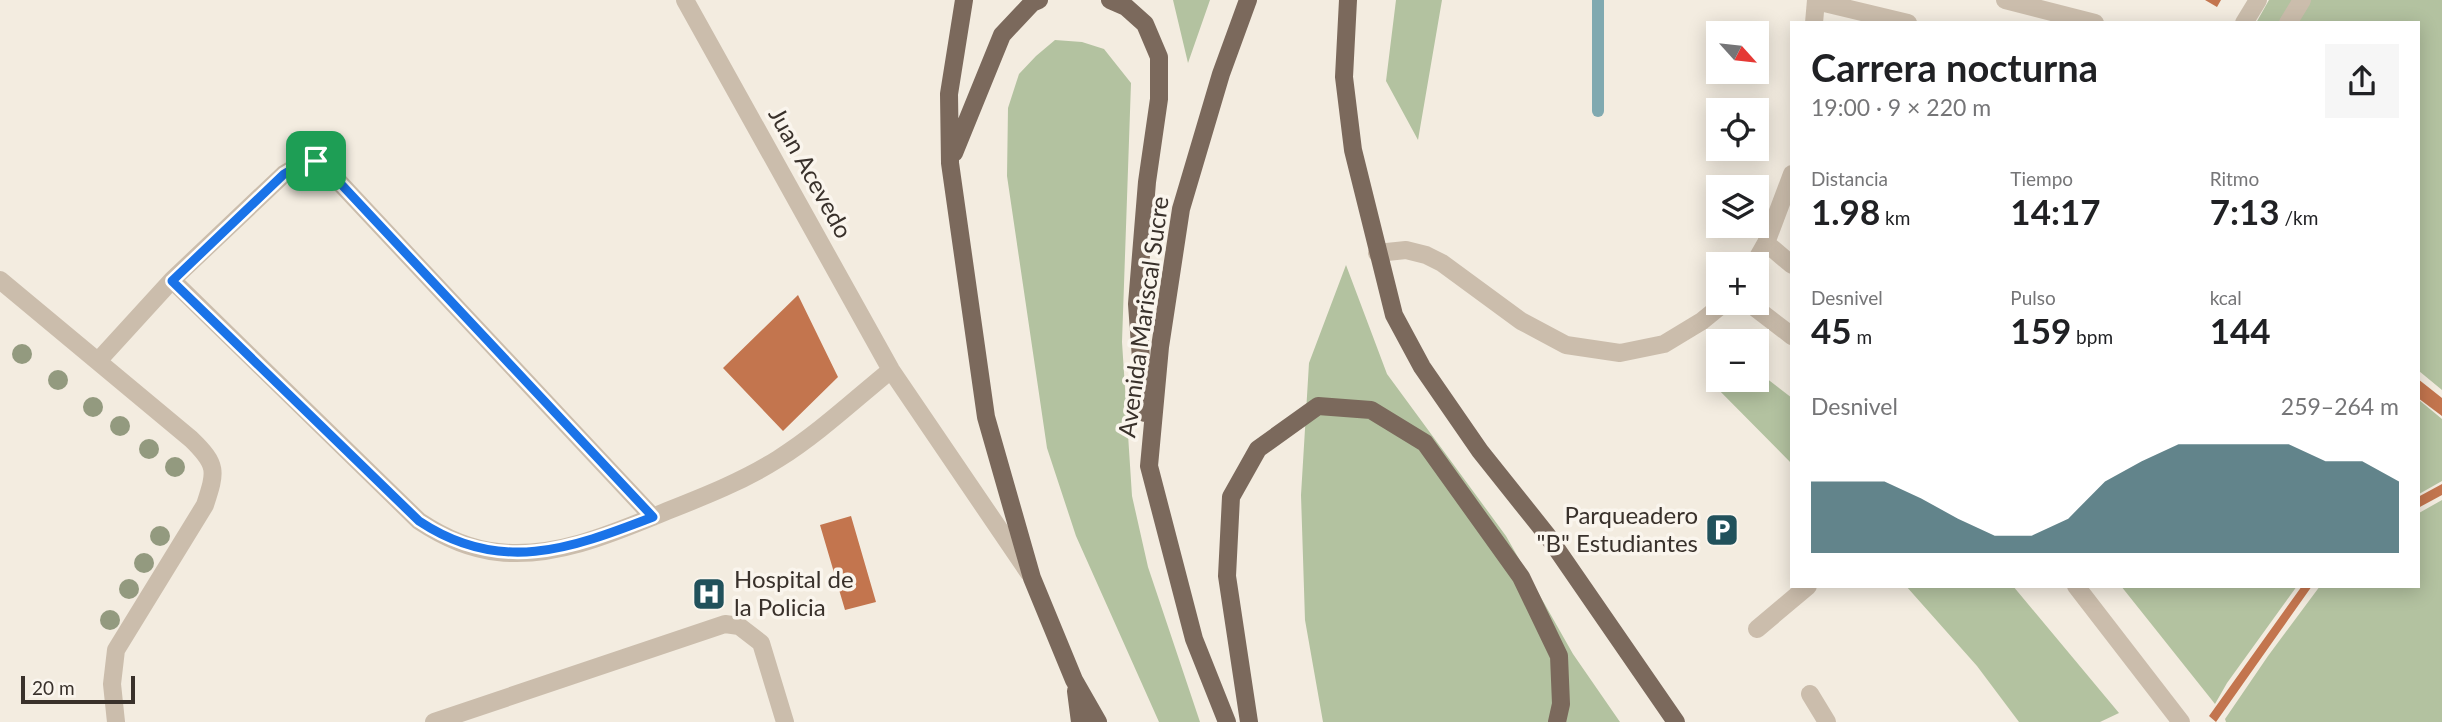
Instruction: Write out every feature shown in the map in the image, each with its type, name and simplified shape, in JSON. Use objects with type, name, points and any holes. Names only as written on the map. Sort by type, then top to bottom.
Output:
[{"type":"main road","points":[[964,0],[949,94],[950,163],[986,417],[1032,578],[1074,680],[1098,722]]},
{"type":"main road","points":[[950,163],[1002,35],[1032,3],[1039,0]]},
{"type":"main road","points":[[1110,0],[1126,7],[1145,24],[1159,57],[1160,99],[1147,182],[1137,304],[1149,466]]},
{"type":"main road","name":"Avenida Mariscal Sucre","points":[[1227,722],[1194,639],[1149,466],[1160,347],[1181,209],[1221,74],[1248,0]]},
{"type":"main road","points":[[1348,0],[1343,77],[1353,150],[1394,314],[1422,368],[1480,451],[1547,535],[1676,722]]},
{"type":"main road","points":[[1249,722],[1227,576],[1231,497],[1258,449],[1318,406],[1371,410],[1425,443],[1521,577],[1559,656],[1561,704],[1557,722]]},
{"type":"main road","points":[[1074,680],[1080,722]]},
{"type":"street","name":"Juan Acevedo","points":[[685,0],[891,370]]},
{"type":"street","points":[[1814,21],[1816,0],[1900,21]]},
{"type":"street","points":[[2005,0],[2087,21]]},
{"type":"street","points":[[2245,21],[2258,0]]},
{"type":"street","points":[[2289,21],[2302,0]]},
{"type":"street","points":[[98,361],[172,281],[284,174],[306,161],[316,161],[653,517]]},
{"type":"street","points":[[1761,252],[1790,179]]},
{"type":"street","points":[[1766,243],[1790,263]]},
{"type":"street","points":[[1377,253],[1406,250],[1426,254],[1521,321],[1566,345],[1620,353],[1664,344],[1709,315]]},
{"type":"street","points":[[0,279],[210,457],[213,479],[205,505],[116,649],[112,684],[116,722]]},
{"type":"street","points":[[172,281],[419,521],[437,532],[476,548],[521,553],[583,542],[723,489],[780,458],[891,370],[1032,578]]},
{"type":"street","points":[[1765,315],[1790,334]]},
{"type":"street","points":[[1757,629],[1806,588]]},
{"type":"street","points":[[2078,588],[2180,722]]},
{"type":"street","points":[[434,722],[725,624],[739,626],[761,643],[785,722]]},
{"type":"street","points":[[1810,694],[1827,722]]},
{"type":"green space","points":[[1173,0],[1210,0],[1188,63]]},
{"type":"green space","points":[[1396,0],[1442,0],[1418,140],[1386,81]]},
{"type":"green space","points":[[2269,0],[2442,0],[2442,390],[2420,372],[2420,21],[2257,21]]},
{"type":"green space","points":[[1055,40],[1082,42],[1104,49],[1131,83],[1122,342],[1132,496],[1148,567],[1200,722],[1159,722],[1076,536],[1047,448],[1007,176],[1008,108],[1019,74]]},
{"type":"green space","points":[[1346,265],[1387,374],[1506,536],[1573,654],[1620,722],[1323,722],[1305,620],[1301,495],[1309,363]]},
{"type":"green space","points":[[1769,380],[1790,396],[1790,462],[1721,392],[1769,392]]},
{"type":"green space","points":[[2420,401],[2442,419],[2442,481],[2420,493]]},
{"type":"green space","points":[[2442,500],[2442,722],[2226,722],[2225,719],[2268,656],[2319,588],[2420,588],[2420,512]]},
{"type":"green space","points":[[1908,588],[2015,588],[2119,713],[2100,722],[2019,722],[1977,666]]},
{"type":"green space","points":[[2123,588],[2296,588],[2227,683],[2215,704]]},
{"type":"building","points":[[2205,0],[2221,0],[2217,7]]},
{"type":"building","points":[[798,295],[838,377],[783,431],[723,368]]},
{"type":"building","points":[[2420,381],[2442,398],[2442,416],[2420,400]]},
{"type":"building","points":[[2442,484],[2442,495],[2420,507],[2420,496]]},
{"type":"building","points":[[851,516],[876,602],[845,610],[820,525]]},
{"type":"building","points":[[2301,588],[2311,588],[2216,722],[2209,716]]},
{"type":"waterway","points":[[1598,0],[1598,111]]},
{"type":"place","name":"Parqueadero \"B\" Estudiantes","points":[[1722,530]]},
{"type":"place","name":"Hospital de la Policia","points":[[709,594]]},
{"type":"route","points":[[306,161],[316,161],[325,167],[653,517],[583,542],[521,553],[476,548],[437,532],[419,521],[172,281],[284,174],[306,161]]}]
